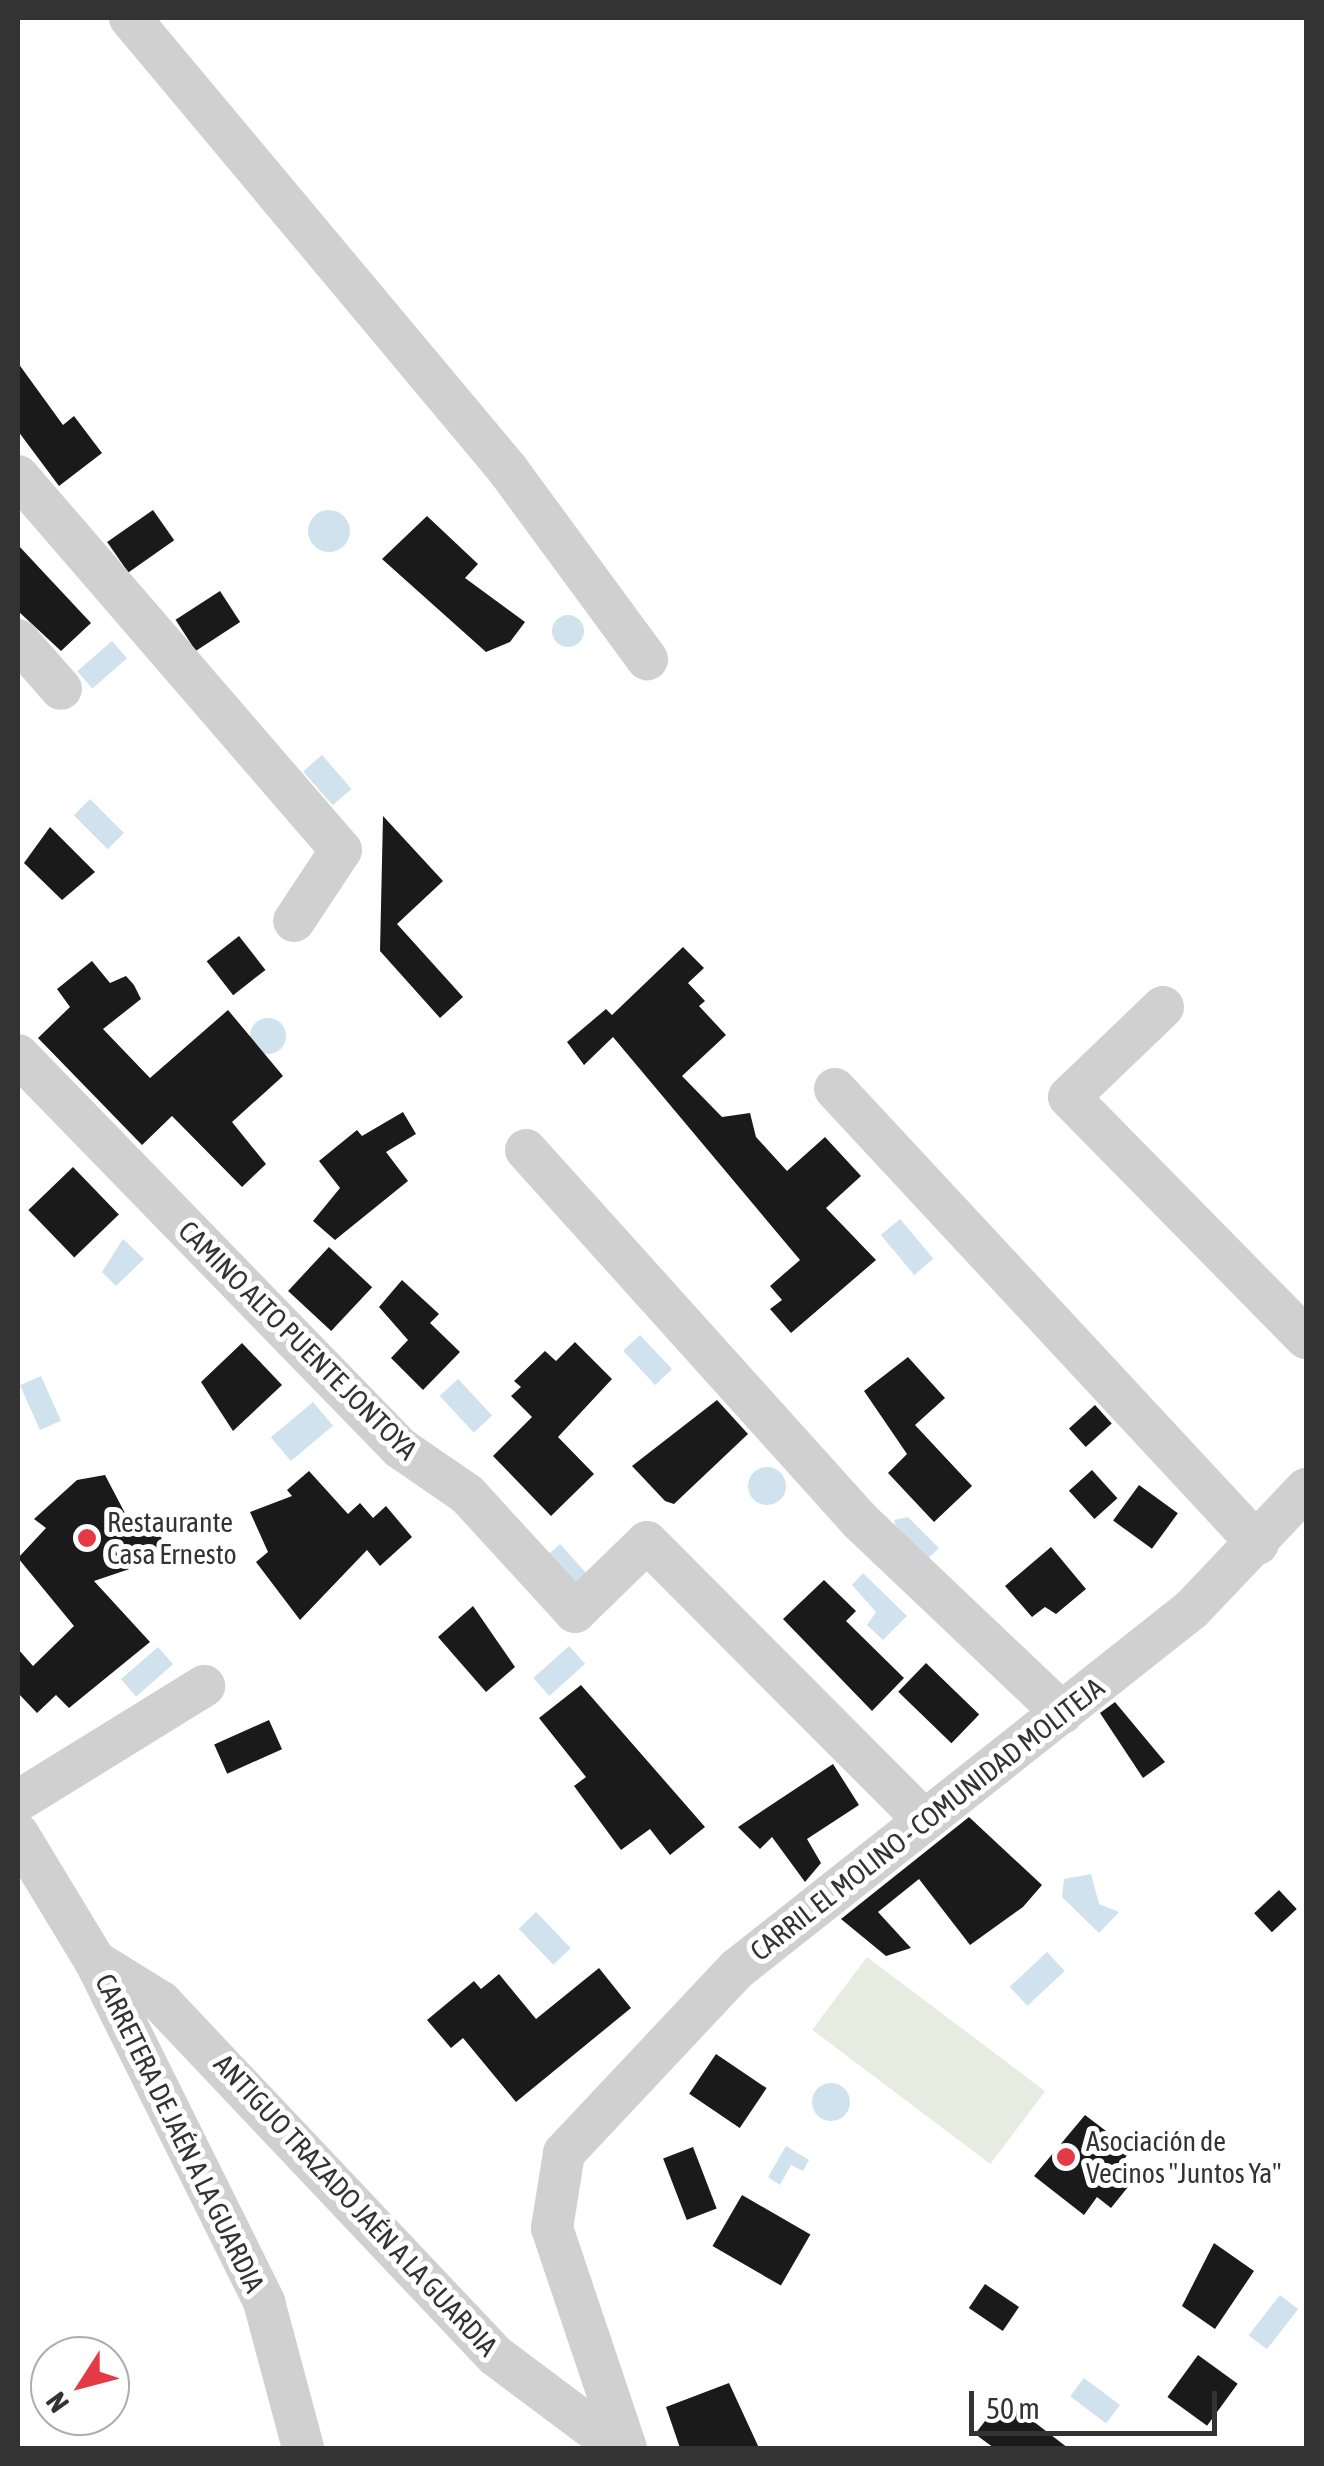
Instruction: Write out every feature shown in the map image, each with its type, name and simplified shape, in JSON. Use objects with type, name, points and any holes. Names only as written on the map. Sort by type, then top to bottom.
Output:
[{"type":"street","points":[[130,18],[508,470],[647,659]]},
{"type":"street","points":[[18,476],[341,850],[294,920]]},
{"type":"street","points":[[18,640],[61,689]]},
{"type":"street","points":[[1163,1006],[1069,1097],[1306,1338]]},
{"type":"street","name":"CAMINO ALTO PUENTE JONTOYA","points":[[18,1056],[400,1448],[468,1494],[574,1612],[648,1542],[922,1818]]},
{"type":"street","points":[[835,1089],[1258,1544]]},
{"type":"street","points":[[526,1150],[860,1522],[1062,1713]]},
{"type":"street","name":"CARRIL EL MOLINO - COMUNIDAD MOLITEJA","points":[[622,2448],[552,2228],[564,2153],[737,1969],[922,1818],[1062,1713],[1258,1544],[1306,1489]]},
{"type":"street","points":[[18,1802],[204,1686]]},
{"type":"street","name":"CARRETERA DE JAÉN A LA GUARDIA","points":[[18,1834],[95,1961],[264,2302],[303,2448]]},
{"type":"street","name":"ANTIGUO TRAZADO JAÉN A LA GUARDIA","points":[[95,1961],[161,2002],[496,2356],[622,2448]]},
{"type":"shaded area","points":[[867,1957],[1045,2091],[990,2164],[812,2030]]},
{"type":"water","points":[[329,510],[344,516],[350,531],[344,546],[329,552],[314,546],[308,531],[314,516]]},
{"type":"water","points":[[568,615],[579,620],[584,631],[579,642],[568,647],[557,642],[552,631],[557,620]]},
{"type":"water","points":[[112,641],[127,658],[92,689],[77,671]]},
{"type":"water","points":[[322,755],[352,789],[333,805],[303,771]]},
{"type":"water","points":[[90,799],[124,833],[108,849],[74,815]]},
{"type":"water","points":[[268,1018],[281,1023],[286,1036],[281,1049],[268,1054],[255,1049],[250,1036],[255,1023]]},
{"type":"water","points":[[900,1219],[933,1259],[914,1275],[881,1235]]},
{"type":"water","points":[[123,1239],[144,1259],[116,1286],[102,1272]]},
{"type":"water","points":[[640,1335],[672,1369],[655,1385],[623,1351]]},
{"type":"water","points":[[41,1376],[61,1421],[40,1430],[20,1385]]},
{"type":"water","points":[[458,1379],[492,1416],[474,1433],[440,1396]]},
{"type":"water","points":[[313,1402],[333,1426],[291,1461],[271,1437]]},
{"type":"water","points":[[767,1467],[780,1473],[786,1486],[780,1499],[767,1505],[754,1499],[748,1486],[754,1473]]},
{"type":"water","points":[[908,1517],[939,1548],[922,1564],[896,1529],[894,1520]]},
{"type":"water","points":[[560,1544],[590,1577],[573,1593],[543,1559]]},
{"type":"water","points":[[863,1573],[907,1616],[883,1640],[867,1625],[876,1612],[852,1585]]},
{"type":"water","points":[[569,1646],[585,1664],[549,1696],[533,1678]]},
{"type":"water","points":[[158,1647],[173,1664],[136,1697],[121,1679]]},
{"type":"water","points":[[1091,1874],[1099,1904],[1119,1912],[1099,1933],[1062,1897],[1064,1879]]},
{"type":"water","points":[[536,1912],[571,1948],[553,1965],[519,1929]]},
{"type":"water","points":[[1047,1952],[1065,1971],[1027,2006],[1010,1987]]},
{"type":"water","points":[[831,2083],[844,2089],[850,2102],[844,2115],[831,2121],[818,2115],[812,2102],[818,2089]]},
{"type":"water","points":[[786,2146],[809,2160],[803,2171],[791,2165],[780,2185],[768,2177]]},
{"type":"water","points":[[1280,2295],[1298,2309],[1267,2349],[1249,2335]]},
{"type":"water","points":[[1084,2378],[1120,2405],[1106,2423],[1070,2396]]},
{"type":"building","points":[[18,363],[63,425],[74,416],[102,453],[59,486],[18,431]]},
{"type":"building","points":[[153,510],[174,540],[128,572],[107,542]]},
{"type":"building","points":[[427,516],[478,564],[465,578],[525,622],[510,642],[486,652],[382,559]]},
{"type":"building","points":[[18,545],[91,623],[61,651],[18,611]]},
{"type":"building","points":[[220,591],[240,622],[196,651],[176,620]]},
{"type":"building","points":[[383,816],[443,881],[397,924],[463,997],[440,1018],[380,951]]},
{"type":"building","points":[[50,827],[95,872],[62,900],[24,863]]},
{"type":"building","points":[[239,936],[265,970],[233,995],[207,961]]},
{"type":"building","points":[[683,947],[704,968],[688,983],[705,1001],[699,1006],[726,1035],[682,1076],[722,1117],[750,1113],[756,1137],[787,1171],[825,1137],[861,1176],[826,1208],[876,1260],[791,1333],[770,1309],[782,1300],[770,1286],[800,1260],[613,1037],[584,1065],[567,1042],[606,1009],[612,1015]]},
{"type":"building","points":[[92,961],[110,983],[126,976],[141,999],[103,1029],[150,1078],[228,1010],[283,1076],[232,1122],[266,1164],[242,1187],[172,1116],[142,1145],[38,1038],[70,1007],[57,989]]},
{"type":"building","points":[[403,1112],[416,1134],[386,1152],[408,1181],[335,1240],[313,1221],[340,1188],[319,1161],[357,1130],[362,1136]]},
{"type":"building","points":[[73,1167],[119,1214],[74,1258],[28,1210]]},
{"type":"building","points":[[329,1247],[372,1287],[331,1331],[288,1291]]},
{"type":"building","points":[[402,1280],[439,1314],[430,1323],[460,1352],[423,1390],[391,1358],[408,1340],[379,1307]]},
{"type":"building","points":[[575,1342],[612,1379],[558,1437],[594,1474],[551,1516],[493,1456],[532,1417],[511,1396],[521,1387],[514,1381],[545,1351],[556,1361]]},
{"type":"building","points":[[242,1343],[282,1385],[233,1431],[201,1382]]},
{"type":"building","points":[[908,1357],[945,1398],[915,1425],[972,1486],[934,1522],[888,1473],[907,1454],[864,1391]]},
{"type":"building","points":[[717,1400],[748,1434],[674,1504],[665,1501],[632,1466]]},
{"type":"building","points":[[1095,1405],[1112,1424],[1086,1447],[1069,1428]]},
{"type":"building","points":[[1092,1470],[1117,1498],[1094,1519],[1069,1491]]},
{"type":"building","points":[[309,1471],[348,1514],[360,1503],[373,1518],[386,1506],[412,1537],[380,1566],[367,1550],[300,1620],[256,1562],[268,1552],[250,1512],[292,1496],[287,1490]]},
{"type":"building","points":[[105,1475],[137,1536],[158,1529],[168,1556],[94,1581],[150,1642],[69,1708],[56,1695],[37,1713],[18,1693],[18,1649],[33,1666],[74,1626],[18,1558],[46,1528],[34,1519],[77,1480]]},
{"type":"building","points":[[1139,1485],[1178,1513],[1152,1549],[1113,1521]]},
{"type":"building","points":[[1051,1547],[1086,1589],[1056,1614],[1045,1607],[1032,1617],[1005,1586]]},
{"type":"building","points":[[824,1580],[856,1611],[846,1621],[904,1678],[872,1711],[783,1619]]},
{"type":"building","points":[[473,1606],[515,1667],[486,1692],[438,1637]]},
{"type":"building","points":[[926,1663],[979,1714],[951,1743],[898,1692]]},
{"type":"building","points":[[581,1685],[705,1827],[670,1855],[650,1829],[621,1850],[574,1786],[586,1777],[539,1718]]},
{"type":"building","points":[[1115,1702],[1165,1762],[1143,1778],[1100,1713]]},
{"type":"building","points":[[269,1720],[282,1749],[227,1774],[214,1744]]},
{"type":"building","points":[[833,1764],[859,1805],[807,1839],[821,1863],[805,1882],[772,1837],[760,1849],[738,1827]]},
{"type":"building","points":[[969,1817],[1042,1885],[1023,1907],[970,1945],[919,1879],[878,1912],[911,1948],[886,1956],[841,1919]]},
{"type":"building","points":[[1279,1890],[1297,1909],[1272,1932],[1254,1913]]},
{"type":"building","points":[[599,1968],[631,2008],[516,2102],[463,2038],[451,2048],[427,2020],[474,1981],[481,1989],[499,1974],[536,2019]]},
{"type":"building","points":[[716,2054],[767,2088],[740,2128],[689,2094]]},
{"type":"building","points":[[1085,2115],[1131,2150],[1116,2170],[1132,2182],[1111,2208],[1097,2197],[1084,2215],[1034,2176]]},
{"type":"building","points":[[693,2147],[717,2209],[687,2220],[663,2158]]},
{"type":"building","points":[[742,2195],[810,2234],[781,2286],[712,2246]]},
{"type":"building","points":[[1214,2243],[1254,2271],[1215,2329],[1182,2306]]},
{"type":"building","points":[[985,2284],[1019,2307],[1003,2331],[969,2308]]},
{"type":"building","points":[[1198,2355],[1238,2384],[1207,2426],[1167,2397]]},
{"type":"building","points":[[729,2383],[759,2448],[680,2448],[666,2407]]},
{"type":"building","points":[[1003,2398],[1068,2448],[994,2448],[975,2434]]},
{"type":"place","name":"Restaurante Casa Ernesto","points":[[87,1538]]},
{"type":"place","name":"Asociación de Vecinos \"Juntos Ya\"","points":[[1066,2157]]}]
